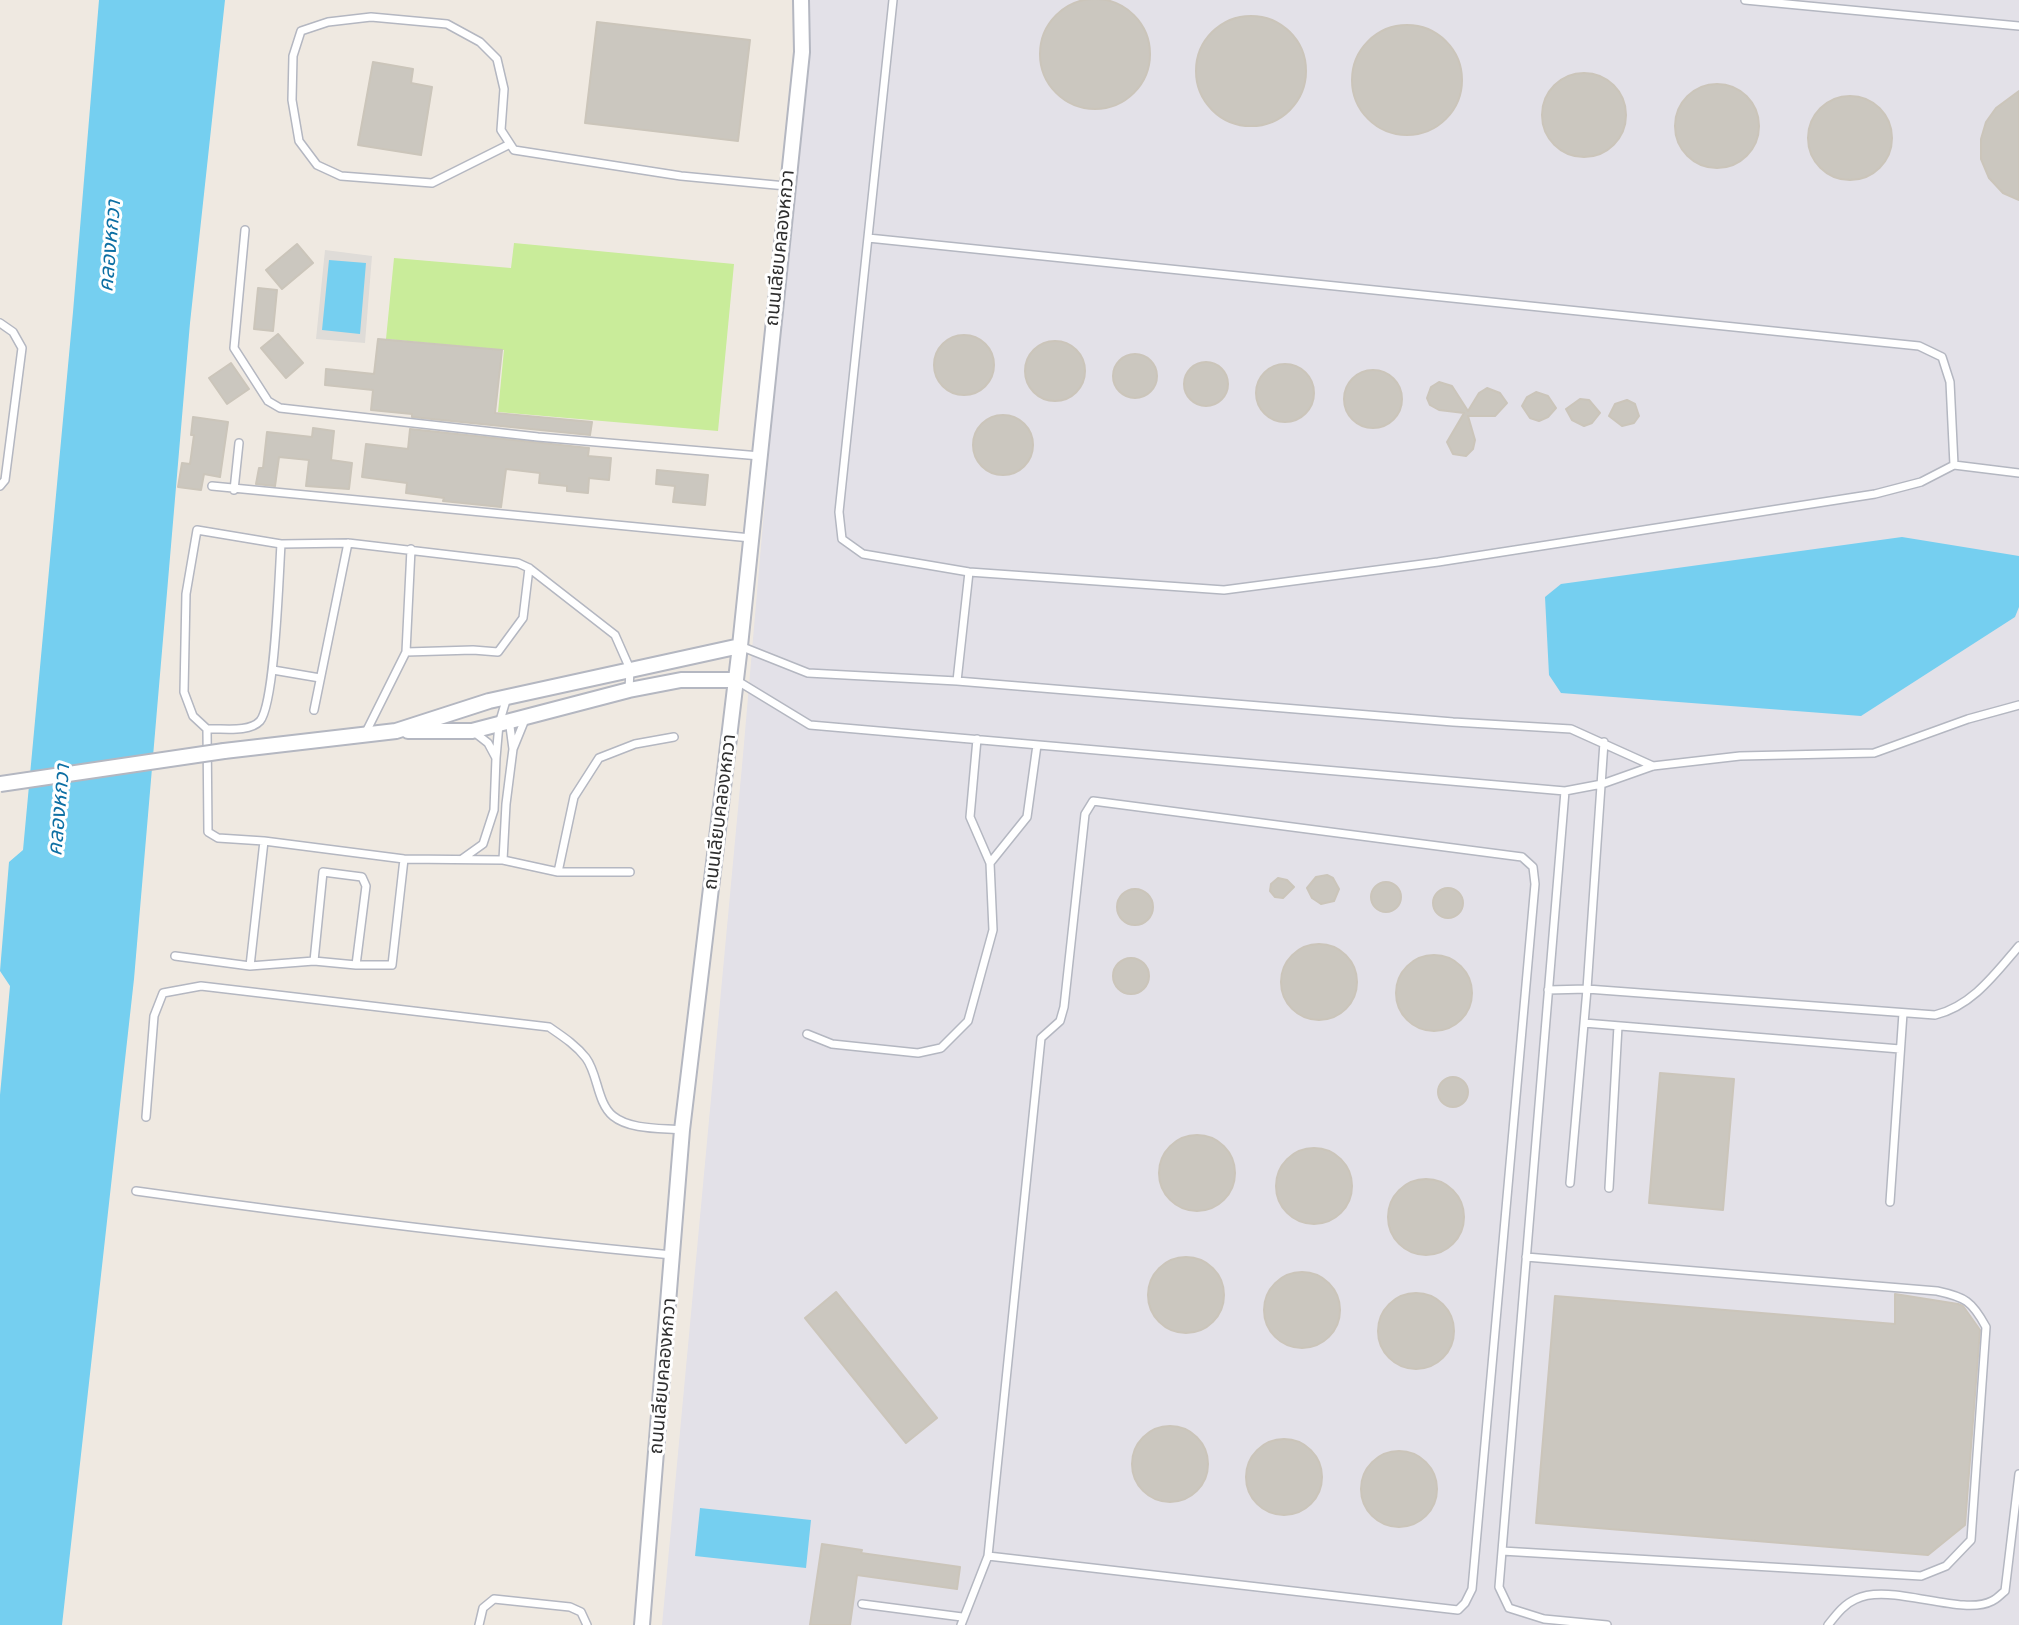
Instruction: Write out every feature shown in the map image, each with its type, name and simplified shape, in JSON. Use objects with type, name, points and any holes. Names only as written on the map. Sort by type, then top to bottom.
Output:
[{"type":"street","name":"ถนนเลียบคลองหกวา","points":[[642,1625],[682,1130],[740,646],[802,52],[801,0]]},
{"type":"street","points":[[0,784],[224,751],[396,731],[508,697],[740,646]]},
{"type":"street","points":[[396,731],[472,731],[629,690],[681,680],[736,680]]},
{"type":"lane","points":[[893,0],[839,512],[842,538],[863,554],[969,572],[1224,590],[1438,562],[1875,494],[1921,482],[1954,464],[2019,473]]},
{"type":"lane","points":[[1745,0],[2019,26]]},
{"type":"lane","points":[[510,144],[432,183],[341,176],[317,165],[299,141],[292,100],[293,56],[301,31],[328,23],[371,16],[447,24],[480,42],[497,59],[504,89],[500,130],[510,144],[514,150],[681,176],[786,186]]},
{"type":"lane","points":[[245,230],[234,348],[268,401],[281,408],[538,437],[760,456]]},
{"type":"lane","points":[[868,238],[1919,346],[1942,357],[1950,382],[1954,464]]},
{"type":"lane","points":[[0,323],[13,332],[22,348],[5,480],[0,486]]},
{"type":"lane","points":[[234,490],[239,443]]},
{"type":"lane","points":[[212,486],[751,538]]},
{"type":"lane","points":[[281,544],[272,670],[266,709],[260,721],[251,727],[207,729],[193,716],[184,692],[186,594],[197,530],[281,544],[348,543],[518,563],[529,568],[615,635],[630,669],[629,690]]},
{"type":"lane","points":[[314,710],[348,543]]},
{"type":"lane","points":[[365,736],[406,652],[411,549]]},
{"type":"lane","points":[[406,652],[498,652],[523,618],[529,568]]},
{"type":"lane","points":[[957,681],[969,572]]},
{"type":"lane","points":[[740,646],[808,673],[957,681],[1439,721],[1571,729],[1653,766]]},
{"type":"lane","points":[[272,670],[320,678]]},
{"type":"lane","points":[[736,680],[810,725],[1564,791],[1602,784],[1653,766],[1740,756],[1874,753],[1968,719],[2019,705]]},
{"type":"lane","points":[[461,860],[483,844],[494,810],[496,758],[508,697]]},
{"type":"lane","points":[[503,860],[513,749],[526,718]]},
{"type":"lane","points":[[504,723],[513,749]]},
{"type":"lane","points":[[207,729],[208,832],[218,838],[264,841],[404,859],[503,860],[558,872],[630,872]]},
{"type":"lane","points":[[472,731],[488,743],[496,758]]},
{"type":"lane","points":[[558,872],[574,797],[599,758],[635,744],[674,737]]},
{"type":"lane","points":[[807,1034],[832,1044],[918,1053],[941,1048],[968,1021],[993,930],[990,863],[970,817],[977,739]]},
{"type":"lane","points":[[1570,1182],[1604,742]]},
{"type":"lane","points":[[990,863],[1027,817],[1037,745]]},
{"type":"lane","points":[[1564,791],[1499,1587],[1509,1608],[1544,1619],[1607,1625]]},
{"type":"lane","points":[[862,1604],[962,1621],[988,1556],[1041,1038],[1060,1021],[1064,1007],[1085,814],[1093,801],[1522,857],[1533,867],[1535,884],[1472,1589],[1465,1603],[1458,1609],[988,1556]]},
{"type":"lane","points":[[250,966],[264,841]]},
{"type":"lane","points":[[175,956],[250,966],[314,961],[393,965],[404,859]]},
{"type":"lane","points":[[314,961],[323,872],[362,877],[366,886],[356,965]]},
{"type":"lane","points":[[1548,990],[1587,989],[1935,1015],[1953,1010],[1985,986],[2019,946]]},
{"type":"lane","points":[[146,1116],[154,1016],[163,993],[201,986],[549,1027],[570,1041],[587,1059],[612,1116],[626,1123],[682,1130]]},
{"type":"lane","points":[[1890,1202],[1903,1013]]},
{"type":"lane","points":[[1584,1023],[1900,1048]]},
{"type":"lane","points":[[1609,1188],[1618,1026]]},
{"type":"lane","points":[[136,1191],[322,1217],[673,1255]]},
{"type":"lane","points":[[1502,1551],[1921,1576],[1945,1566],[1971,1540],[1986,1326],[1975,1308],[1961,1296],[1937,1291],[1526,1258]]},
{"type":"lane","points":[[1828,1625],[1841,1609],[1857,1598],[1881,1594],[1968,1605],[1991,1603],[2005,1591],[2019,1474]]},
{"type":"lane","points":[[479,1625],[483,1608],[487,1602],[494,1599],[570,1607],[581,1612],[587,1625]]},
{"type":"shaded area","points":[[808,0],[2019,0],[2019,1625],[662,1625],[743,755]]},
{"type":"shaded area","points":[[325,250],[372,256],[365,343],[316,339]]},
{"type":"green space","points":[[514,243],[734,264],[718,431],[498,412],[504,350],[386,339],[394,258],[511,268]]},
{"type":"water","name":"คลองหกวา","points":[[99,0],[225,0],[190,323],[134,979],[62,1625],[0,1625],[0,1095],[10,986],[0,971],[9,862],[23,850]]},
{"type":"water","points":[[329,260],[366,263],[360,334],[322,330]]},
{"type":"water","points":[[1902,537],[2019,556],[2019,607],[2015,617],[1861,716],[1561,693],[1549,675],[1545,597],[1561,584]]},
{"type":"water","points":[[700,1508],[811,1520],[806,1568],[695,1556]]},
{"type":"building","points":[[1095,-1],[1116,3],[1134,15],[1146,33],[1150,54],[1146,75],[1134,93],[1116,105],[1095,109],[1074,105],[1056,93],[1044,75],[1040,54],[1044,33],[1056,15],[1074,3]]},
{"type":"building","points":[[1251,16],[1272,20],[1290,32],[1302,50],[1306,71],[1302,92],[1290,110],[1272,122],[1251,126],[1230,122],[1212,110],[1200,92],[1196,71],[1200,50],[1212,32],[1230,20]]},
{"type":"building","points":[[597,22],[750,40],[738,141],[585,123]]},
{"type":"building","points":[[1407,25],[1428,29],[1446,41],[1458,59],[1462,80],[1458,101],[1446,119],[1428,131],[1407,135],[1386,131],[1368,119],[1356,101],[1352,80],[1356,59],[1368,41],[1386,29]]},
{"type":"building","points":[[373,62],[413,69],[411,83],[432,87],[421,155],[358,145]]},
{"type":"building","points":[[1576,73],[1592,73],[1608,80],[1619,91],[1626,107],[1623,131],[1614,145],[1592,157],[1576,157],[1560,150],[1549,139],[1542,123],[1542,107],[1549,91],[1560,80]]},
{"type":"building","points":[[1709,84],[1725,84],[1741,91],[1752,102],[1759,118],[1756,142],[1747,156],[1725,168],[1709,168],[1693,161],[1682,150],[1675,134],[1675,118],[1682,102],[1693,91]]},
{"type":"building","points":[[2019,91],[2019,200],[2003,193],[1989,178],[1981,159],[1981,139],[1986,122],[1996,108]]},
{"type":"building","points":[[1842,96],[1858,96],[1874,103],[1885,114],[1892,130],[1889,154],[1880,168],[1858,180],[1842,180],[1826,173],[1815,162],[1808,146],[1808,130],[1815,114],[1826,103]]},
{"type":"building","points":[[297,244],[313,263],[282,289],[266,270]]},
{"type":"building","points":[[258,288],[277,290],[273,331],[254,329]]},
{"type":"building","points":[[278,334],[303,363],[286,378],[261,348]]},
{"type":"building","points":[[964,335],[981,340],[989,348],[994,365],[989,382],[981,390],[964,395],[947,390],[939,382],[934,365],[939,348],[947,340]]},
{"type":"building","points":[[378,339],[502,350],[495,413],[592,422],[590,435],[412,417],[412,414],[371,410],[373,390],[325,385],[326,369],[374,374]]},
{"type":"building","points":[[1055,341],[1072,346],[1080,354],[1085,371],[1080,388],[1072,396],[1055,401],[1038,396],[1030,388],[1025,371],[1030,354],[1038,346]]},
{"type":"building","points":[[1135,354],[1150,361],[1157,376],[1150,391],[1135,398],[1120,391],[1113,376],[1120,361]]},
{"type":"building","points":[[1206,362],[1221,369],[1228,384],[1221,399],[1206,406],[1191,399],[1184,384],[1191,369]]},
{"type":"building","points":[[231,363],[249,389],[227,404],[209,378]]},
{"type":"building","points":[[1279,364],[1291,364],[1306,372],[1314,387],[1314,399],[1306,414],[1291,422],[1279,422],[1264,414],[1256,399],[1256,387],[1264,372]]},
{"type":"building","points":[[1367,370],[1379,370],[1394,378],[1402,393],[1402,405],[1394,420],[1379,428],[1367,428],[1352,420],[1344,405],[1344,393],[1352,378]]},
{"type":"building","points":[[1439,382],[1452,386],[1468,411],[1479,393],[1487,388],[1500,393],[1507,403],[1495,416],[1468,416],[1475,440],[1473,449],[1466,456],[1453,454],[1447,442],[1464,413],[1439,410],[1430,405],[1427,398],[1431,387]]},
{"type":"building","points":[[1536,392],[1548,396],[1556,408],[1548,417],[1539,421],[1530,418],[1522,406],[1527,397]]},
{"type":"building","points":[[1580,399],[1589,400],[1600,413],[1592,423],[1584,426],[1572,420],[1566,409]]},
{"type":"building","points":[[1627,400],[1635,404],[1639,416],[1634,423],[1622,426],[1609,416],[1615,404]]},
{"type":"building","points":[[1003,415],[1020,420],[1028,428],[1033,445],[1028,462],[1020,470],[1003,475],[986,470],[978,462],[973,445],[978,428],[986,420]]},
{"type":"building","points":[[193,417],[228,422],[220,477],[204,474],[201,490],[178,487],[182,463],[190,464],[194,435],[191,435]]},
{"type":"building","points":[[313,428],[334,431],[331,460],[352,463],[349,489],[306,486],[309,460],[279,457],[275,486],[256,484],[259,468],[263,468],[267,432],[312,437]]},
{"type":"building","points":[[410,429],[589,448],[588,456],[611,458],[609,480],[589,478],[588,493],[567,491],[567,486],[539,483],[540,473],[506,469],[501,507],[443,501],[444,498],[406,493],[407,483],[362,477],[366,444],[408,449]]},
{"type":"building","points":[[657,470],[708,475],[705,505],[673,502],[675,486],[656,484]]},
{"type":"building","points":[[1327,875],[1333,878],[1339,889],[1334,901],[1321,904],[1312,898],[1307,888],[1316,877]]},
{"type":"building","points":[[1278,878],[1287,880],[1294,887],[1283,898],[1275,897],[1270,891],[1271,884]]},
{"type":"building","points":[[1386,882],[1392,883],[1400,891],[1400,903],[1392,911],[1386,912],[1380,911],[1372,903],[1371,897],[1372,891],[1380,883]]},
{"type":"building","points":[[1448,888],[1454,889],[1462,897],[1462,909],[1454,917],[1448,918],[1442,917],[1434,909],[1433,903],[1434,897],[1442,889]]},
{"type":"building","points":[[1135,889],[1148,894],[1153,907],[1148,920],[1135,925],[1122,920],[1117,907],[1122,894]]},
{"type":"building","points":[[1312,944],[1326,944],[1340,950],[1351,961],[1357,982],[1354,997],[1346,1009],[1326,1020],[1312,1020],[1298,1014],[1287,1003],[1281,989],[1281,975],[1287,961],[1298,950]]},
{"type":"building","points":[[1427,955],[1441,955],[1455,961],[1466,972],[1472,993],[1469,1008],[1461,1020],[1441,1031],[1427,1031],[1413,1025],[1402,1014],[1396,1000],[1396,986],[1402,972],[1413,961]]},
{"type":"building","points":[[1131,958],[1144,963],[1149,976],[1144,989],[1131,994],[1118,989],[1113,976],[1118,963]]},
{"type":"building","points":[[1660,1073],[1734,1079],[1723,1210],[1649,1203]]},
{"type":"building","points":[[1453,1077],[1459,1078],[1467,1086],[1467,1098],[1459,1106],[1453,1107],[1447,1106],[1439,1098],[1438,1092],[1439,1086],[1447,1078]]},
{"type":"building","points":[[1197,1135],[1212,1138],[1224,1146],[1232,1158],[1235,1173],[1232,1188],[1224,1200],[1212,1208],[1197,1211],[1182,1208],[1170,1200],[1162,1188],[1159,1173],[1162,1158],[1170,1146],[1182,1138]]},
{"type":"building","points":[[1314,1148],[1329,1151],[1341,1159],[1349,1171],[1352,1186],[1349,1201],[1341,1213],[1329,1221],[1314,1224],[1299,1221],[1287,1213],[1279,1201],[1276,1186],[1279,1171],[1287,1159],[1299,1151]]},
{"type":"building","points":[[1419,1179],[1433,1179],[1447,1185],[1458,1196],[1464,1217],[1461,1232],[1453,1244],[1433,1255],[1419,1255],[1405,1249],[1394,1238],[1388,1224],[1388,1210],[1394,1196],[1405,1185]]},
{"type":"building","points":[[1179,1257],[1193,1257],[1207,1263],[1218,1274],[1224,1295],[1221,1310],[1213,1322],[1193,1333],[1179,1333],[1165,1327],[1154,1316],[1148,1302],[1148,1288],[1154,1274],[1165,1263]]},
{"type":"building","points":[[1295,1272],[1309,1272],[1323,1278],[1334,1289],[1340,1310],[1337,1325],[1329,1337],[1309,1348],[1295,1348],[1281,1342],[1270,1331],[1264,1317],[1264,1303],[1270,1289],[1281,1278]]},
{"type":"building","points":[[836,1292],[937,1418],[906,1443],[805,1318]]},
{"type":"building","points":[[1409,1293],[1423,1293],[1437,1299],[1448,1310],[1454,1331],[1451,1346],[1443,1358],[1423,1369],[1409,1369],[1395,1363],[1384,1352],[1378,1338],[1378,1324],[1384,1310],[1395,1299]]},
{"type":"building","points":[[1895,1294],[1963,1306],[1980,1330],[1965,1525],[1928,1555],[1536,1523],[1555,1296],[1895,1324]]},
{"type":"building","points":[[1163,1426],[1177,1426],[1191,1432],[1202,1443],[1208,1464],[1205,1479],[1197,1491],[1177,1502],[1163,1502],[1149,1496],[1138,1485],[1132,1471],[1132,1457],[1138,1443],[1149,1432]]},
{"type":"building","points":[[1277,1439],[1291,1439],[1305,1445],[1316,1456],[1322,1477],[1319,1492],[1311,1504],[1291,1515],[1277,1515],[1263,1509],[1252,1498],[1246,1484],[1246,1470],[1252,1456],[1263,1445]]},
{"type":"building","points":[[1392,1451],[1406,1451],[1420,1457],[1431,1468],[1437,1489],[1434,1504],[1426,1516],[1406,1527],[1392,1527],[1378,1521],[1367,1510],[1361,1496],[1361,1482],[1367,1468],[1378,1457]]},
{"type":"building","points":[[822,1544],[862,1550],[861,1553],[960,1567],[957,1589],[857,1575],[850,1625],[810,1625]]}]
